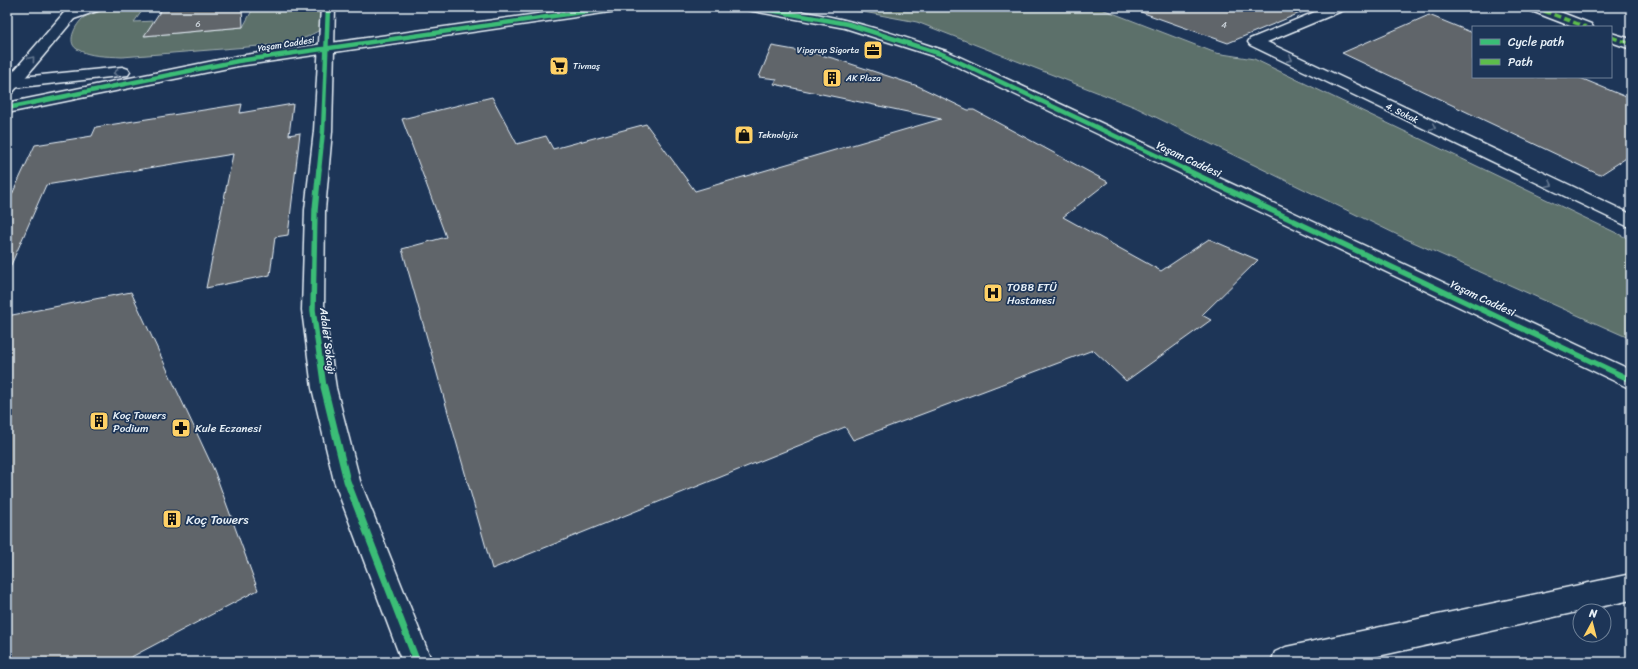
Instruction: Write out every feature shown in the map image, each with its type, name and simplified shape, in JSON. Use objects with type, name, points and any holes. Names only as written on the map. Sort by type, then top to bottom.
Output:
[{"type":"street","name":"Adalet Sokağı","points":[[328,7],[323,131],[315,210],[313,310],[324,388],[347,481],[417,662]]},
{"type":"street","name":"Yaşam Caddesi","points":[[7,108],[238,61],[326,47],[618,7]]},
{"type":"street","name":"Yaşam Caddesi","points":[[753,7],[848,24],[944,55],[1631,380]]},
{"type":"street","name":"4. Sokak","points":[[1339,7],[1255,42],[1631,222]]},
{"type":"street","points":[[1534,7],[1583,26]]},
{"type":"street","points":[[9,85],[73,12]]},
{"type":"street","points":[[1612,37],[1631,44]]},
{"type":"street","name":"Yaşam Caddesi","points":[[9,85],[238,61]]},
{"type":"street","name":"Yaşam Caddesi","points":[[1605,367],[1631,376]]},
{"type":"street","points":[[1286,662],[1631,587]]},
{"type":"lane","points":[[73,12],[95,7]]},
{"type":"green space","points":[[109,7],[145,7],[134,22],[154,21],[145,36],[243,27],[254,7],[323,7],[320,30],[307,37],[285,44],[122,57],[93,55],[77,49],[72,42],[72,37],[79,22],[89,15]]},
{"type":"green space","points":[[837,7],[1097,7],[1216,53],[1254,59],[1631,240],[1631,339],[1404,238],[1135,107],[917,22]]},
{"type":"building","points":[[163,7],[242,7],[243,27],[144,36]]},
{"type":"building","points":[[1139,7],[1312,8],[1228,43],[1138,11]]},
{"type":"building","points":[[1429,15],[1472,33],[1472,78],[1580,78],[1631,99],[1631,155],[1600,175],[1342,53]]},
{"type":"building","points":[[772,46],[836,59],[918,86],[968,110],[974,110],[1108,182],[1063,217],[1161,271],[1209,239],[1258,260],[1202,315],[1211,320],[1126,381],[1093,350],[853,440],[845,427],[492,569],[402,249],[446,237],[402,119],[492,97],[517,144],[546,136],[553,149],[646,124],[695,191],[941,119],[774,84],[777,79],[759,77]]},
{"type":"building","points":[[242,104],[240,113],[293,104],[289,135],[300,133],[288,235],[275,237],[270,275],[206,288],[233,154],[46,185],[7,274],[7,205],[35,145],[92,136],[96,127]]},
{"type":"building","points":[[131,292],[214,470],[258,590],[122,662],[7,662],[7,316]]},
{"type":"marked path","points":[[1534,7],[1583,26]]},
{"type":"marked path","points":[[1612,37],[1631,44]]},
{"type":"cycle path","points":[[328,7],[323,131],[315,210],[313,310],[324,388],[347,481],[417,662]]},
{"type":"cycle path","points":[[7,108],[238,61],[617,7]]},
{"type":"cycle path","points":[[753,7],[848,24],[944,55],[1631,380]]},
{"type":"place","name":"Vipgrup Sigorta","points":[[873,50]]},
{"type":"place","name":"Tivmaş","points":[[559,66]]},
{"type":"place","name":"AK Plaza","points":[[832,78]]},
{"type":"place","name":"Teknolojix","points":[[744,135]]},
{"type":"place","name":"TOBB ETÜ Hastanesi","points":[[993,293]]},
{"type":"place","name":"Koç Towers Podium","points":[[99,421]]},
{"type":"place","name":"Kule Eczanesi","points":[[181,428]]},
{"type":"place","name":"Koç Towers","points":[[172,519]]}]
